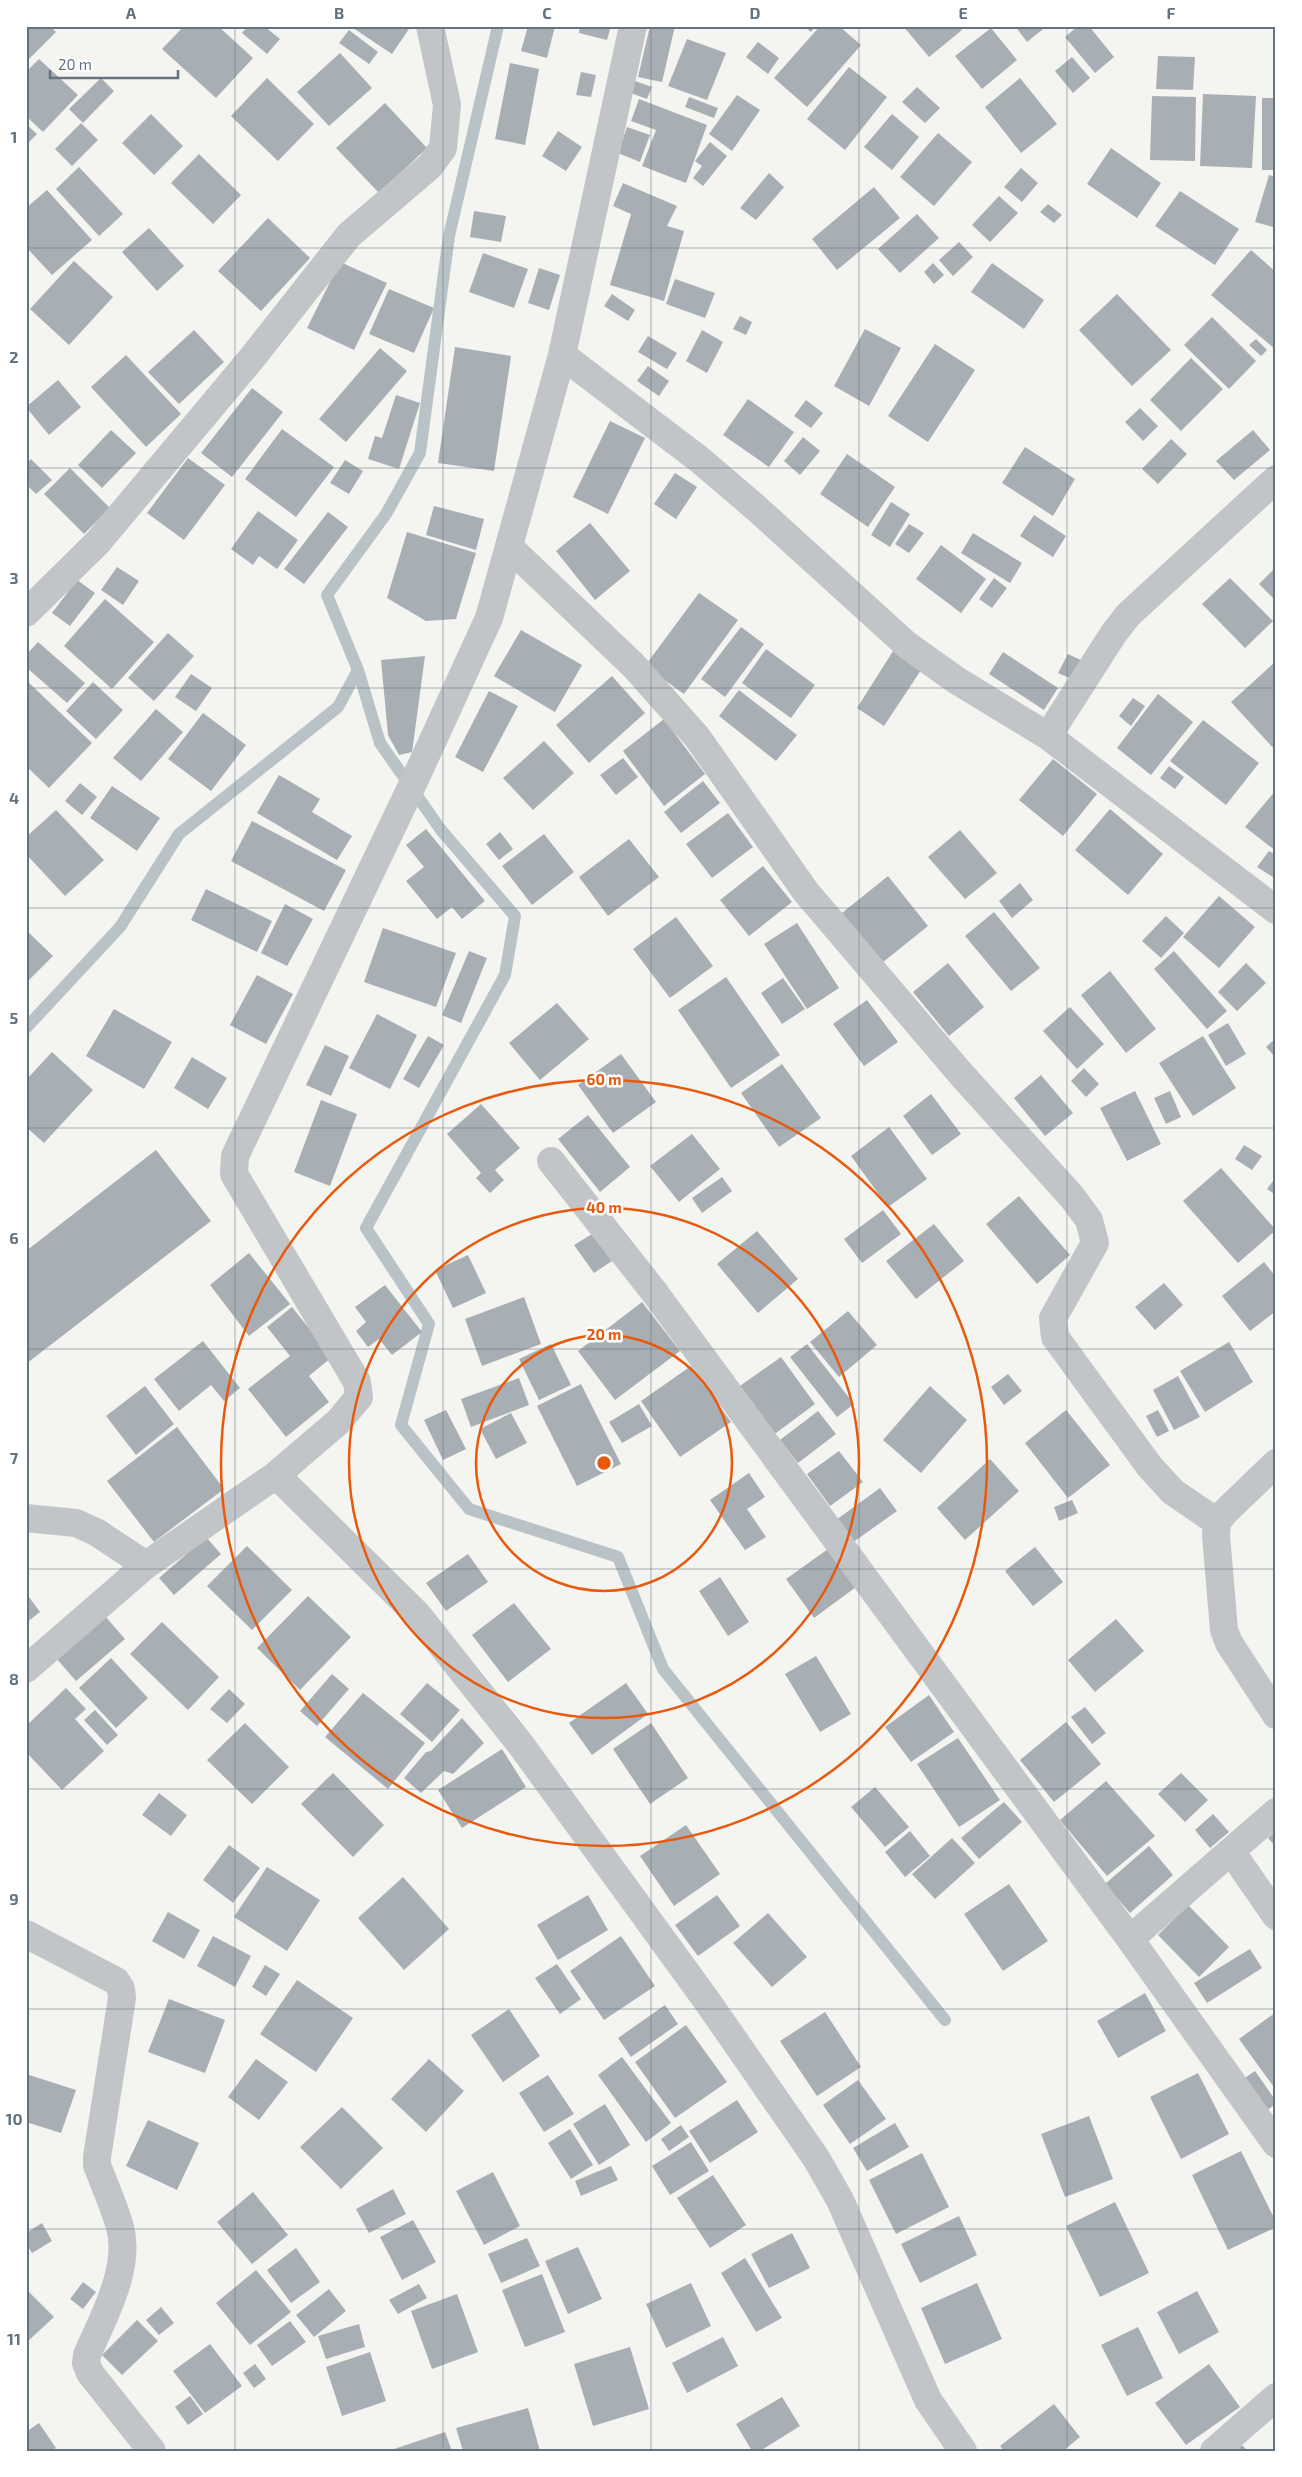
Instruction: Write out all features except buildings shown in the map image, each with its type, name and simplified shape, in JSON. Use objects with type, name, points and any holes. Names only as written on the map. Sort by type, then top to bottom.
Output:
[{"type":"street","points":[[26,613],[98,542],[252,358],[349,235],[430,166],[443,148],[448,105],[430,26]]},
{"type":"street","points":[[26,1669],[146,1565],[276,1475],[338,1422],[359,1397],[357,1382],[234,1174],[233,1165],[235,1156],[481,638],[509,547],[562,355],[633,26]]},
{"type":"street","points":[[562,355],[707,466],[756,507],[907,645],[956,680],[1048,736],[1276,910]]},
{"type":"street","points":[[1048,736],[1114,633],[1128,615],[1276,479]]},
{"type":"street","points":[[509,547],[633,665],[697,738],[806,892],[961,1074],[1072,1196],[1089,1220],[1095,1243],[1053,1318],[1055,1337],[1150,1467],[1174,1492],[1217,1522]]},
{"type":"street","points":[[551,1161],[655,1293],[1130,1939],[1276,2144]]},
{"type":"street","points":[[1276,1463],[1217,1522],[1216,1535],[1224,1630],[1229,1643],[1276,1715]]},
{"type":"street","points":[[276,1475],[417,1614],[521,1745],[707,2001],[826,2175],[840,2200],[928,2400],[963,2451]]},
{"type":"street","points":[[26,1518],[76,1523],[96,1532],[146,1565]]},
{"type":"street","points":[[1130,1939],[1276,1812]]},
{"type":"street","points":[[1231,1851],[1276,1916]]},
{"type":"street","points":[[26,1934],[60,1954],[116,1981],[121,1989],[122,1998],[97,2157],[97,2166],[121,2234],[118,2286],[87,2355],[86,2363],[90,2373],[152,2451]]},
{"type":"street","points":[[1214,2451],[1276,2397]]},
{"type":"waterway","points":[[26,1028],[120,927],[179,834],[338,707],[358,670],[327,595],[386,514],[420,453],[449,236],[498,26]]},
{"type":"waterway","points":[[358,670],[380,743],[441,830],[515,916],[505,975],[366,1228],[429,1324],[401,1425],[469,1509],[618,1557],[663,1669],[945,2020]]}]
